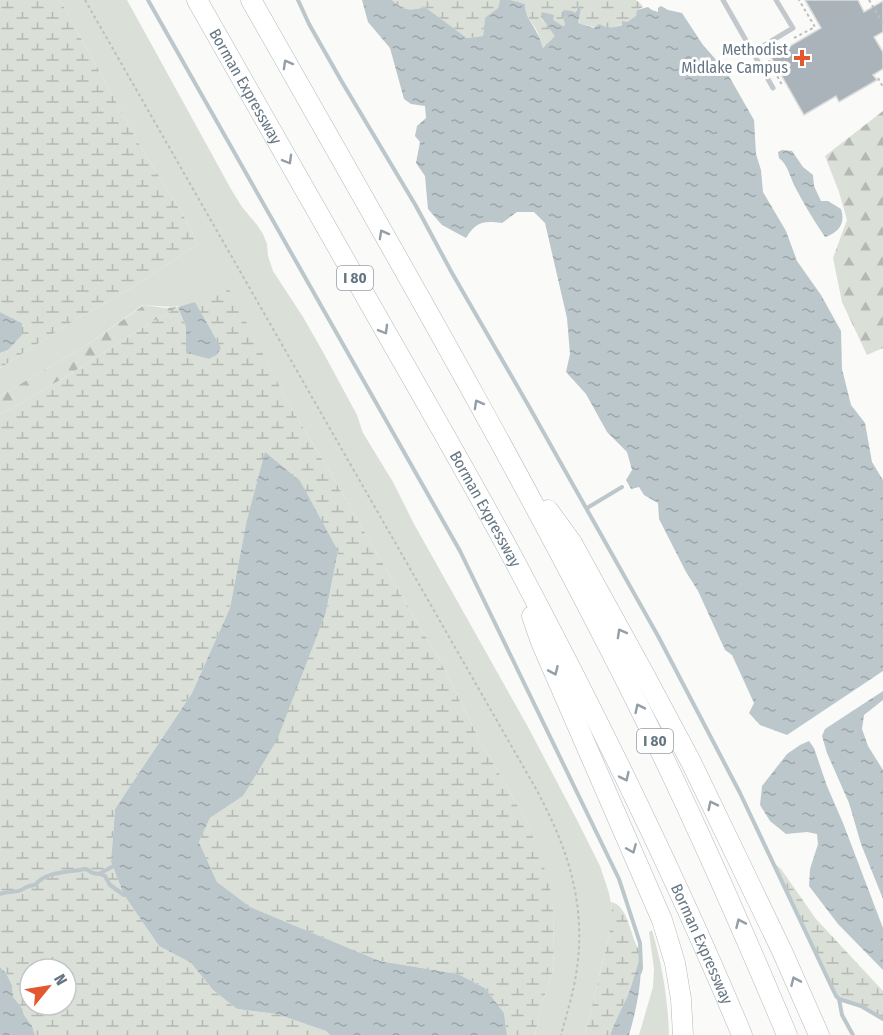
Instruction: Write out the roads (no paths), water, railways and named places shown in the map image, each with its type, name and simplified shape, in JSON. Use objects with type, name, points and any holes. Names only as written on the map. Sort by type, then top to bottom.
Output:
[{"type":"highway","name":"Borman Expressway","points":[[197,0],[512,557],[626,779],[681,896],[742,1035]]},
{"type":"highway","name":"I 80","points":[[251,0],[507,455],[627,683],[720,879],[787,1035]]},
{"type":"highway","points":[[507,455],[572,543],[643,672],[728,838],[819,1035]]},
{"type":"highway","points":[[512,557],[541,642],[662,920],[675,963],[681,999],[683,1035]]},
{"type":"lane","points":[[723,0],[773,88]]},
{"type":"lane","points":[[753,52],[792,28],[776,0]]},
{"type":"water","points":[[362,0],[392,0],[407,9],[425,7],[467,38],[483,36],[485,18],[498,8],[500,0],[511,0],[525,4],[527,16],[543,48],[555,36],[541,17],[542,12],[554,15],[553,20],[563,26],[565,25],[563,10],[575,13],[577,6],[581,9],[578,23],[594,28],[599,24],[610,28],[622,25],[622,21],[627,22],[636,16],[637,10],[648,7],[658,12],[661,6],[682,13],[703,45],[726,71],[754,120],[756,154],[761,170],[763,192],[786,231],[797,261],[821,295],[841,331],[842,369],[851,405],[865,423],[872,462],[883,480],[883,671],[787,735],[760,725],[749,713],[754,703],[732,655],[725,650],[698,591],[659,519],[658,503],[644,495],[639,487],[631,489],[626,480],[632,470],[627,452],[607,432],[586,394],[566,372],[570,354],[567,318],[545,223],[534,212],[517,212],[502,223],[485,222],[477,225],[466,238],[442,225],[428,209],[425,176],[416,163],[420,142],[415,136],[417,126],[426,118],[425,106],[411,104],[404,99],[390,48],[368,22]]},
{"type":"water","points":[[792,151],[803,167],[813,175],[814,186],[821,201],[828,201],[841,209],[842,223],[834,233],[825,237],[813,219],[787,168],[779,158],[778,152]]},
{"type":"water","points":[[195,302],[221,348],[217,355],[209,359],[186,353],[186,327],[178,307]]},
{"type":"water","points":[[0,312],[22,323],[22,335],[8,350],[0,353]]},
{"type":"water","points":[[265,452],[300,481],[338,551],[326,612],[277,740],[243,796],[210,818],[199,842],[217,882],[250,907],[380,961],[458,974],[485,988],[504,1013],[507,1035],[330,1035],[326,1031],[277,1014],[237,1009],[213,990],[191,963],[159,946],[124,895],[111,862],[115,809],[192,693],[230,608],[246,524]]},
{"type":"water","points":[[883,691],[883,700],[864,715],[862,729],[868,746],[883,770],[883,899],[861,844],[849,803],[822,736],[825,729]]},
{"type":"water","points":[[809,741],[814,748],[883,928],[883,970],[838,924],[809,886],[810,869],[818,844],[817,834],[807,832],[786,834],[770,821],[760,805],[762,786],[787,754]]},
{"type":"water","points":[[641,953],[641,974],[629,1035],[610,1035],[628,995]]},
{"type":"water","points":[[0,967],[12,985],[13,997],[18,1003],[18,1017],[25,1017],[35,1035],[0,1035]]},
{"type":"waterway","points":[[148,0],[460,551],[619,879],[640,943],[640,972]]},
{"type":"waterway","points":[[298,0],[309,24],[416,206],[658,636],[740,793],[836,996],[861,1006],[883,1019]]},
{"type":"waterway","points":[[587,508],[622,487]]},
{"type":"waterway","points":[[0,894],[35,885],[45,877],[52,875],[86,869],[99,874],[117,864]]},
{"type":"waterway","points":[[100,874],[124,895],[127,893]]},
{"type":"waterway","points":[[839,999],[842,1015],[853,1035]]},
{"type":"place","name":"Methodist Midlake Campus","points":[[802,58]]}]
